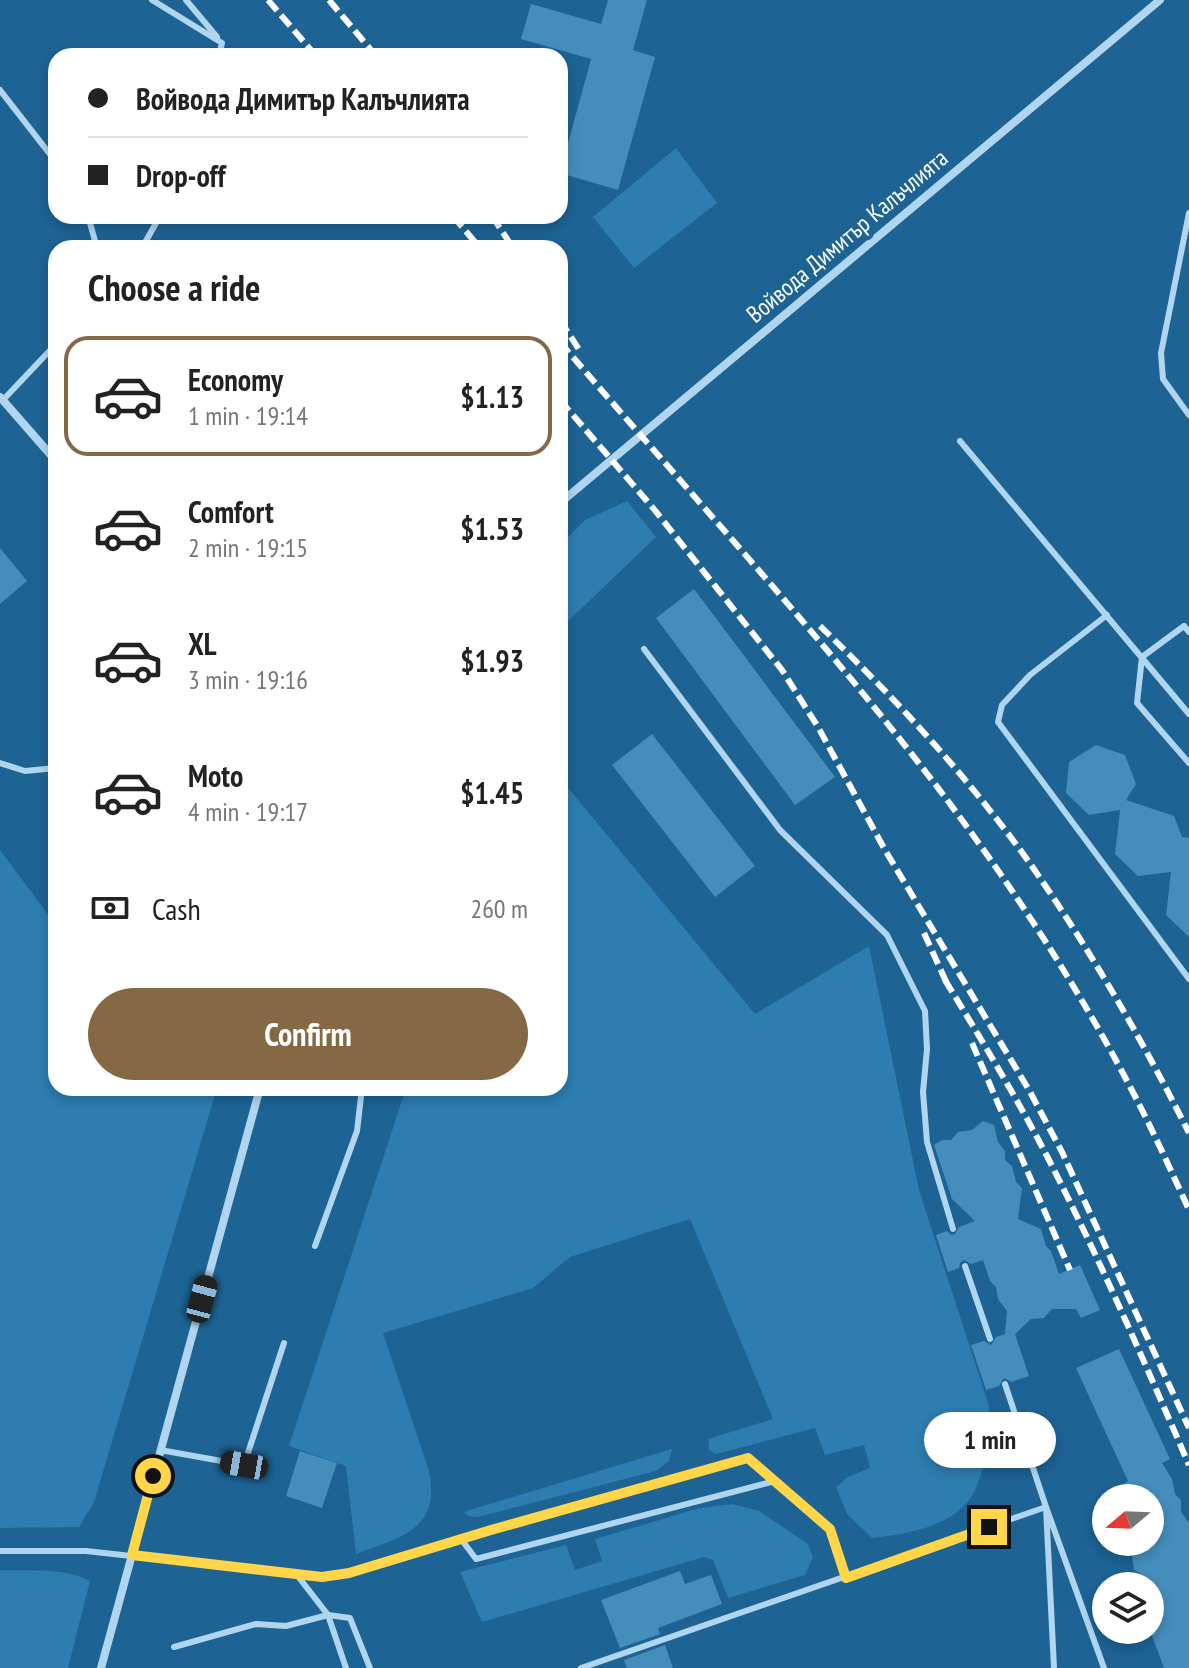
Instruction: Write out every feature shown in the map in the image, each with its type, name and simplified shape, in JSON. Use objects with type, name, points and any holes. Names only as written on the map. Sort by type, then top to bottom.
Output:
[{"type":"street","name":"Войвода Димитър Калъчлията","points":[[568,496],[1160,0]]},
{"type":"street","points":[[2,399],[48,452]]},
{"type":"street","points":[[101,1668],[258,1096]]},
{"type":"lane","points":[[152,0],[222,43]]},
{"type":"lane","points":[[186,0],[222,43]]},
{"type":"lane","points":[[221,48],[222,43]]},
{"type":"lane","points":[[0,90],[48,152]]},
{"type":"lane","points":[[1189,213],[1161,353],[1163,379],[1189,415]]},
{"type":"lane","points":[[2,399],[48,352]]},
{"type":"lane","points":[[960,441],[1189,714]]},
{"type":"lane","points":[[1107,615],[1030,675],[1002,705],[998,722],[1189,979]]},
{"type":"lane","points":[[1189,632],[1184,626],[1142,657],[1137,703],[1189,763]]},
{"type":"lane","points":[[644,649],[780,830],[887,935],[925,1011],[927,1049],[923,1092],[927,1142],[953,1229]]},
{"type":"lane","points":[[0,763],[25,771],[48,769]]},
{"type":"lane","points":[[315,1246],[357,1131],[361,1096]]},
{"type":"lane","points":[[965,1266],[990,1339]]},
{"type":"lane","points":[[160,1450],[244,1465],[284,1343]]},
{"type":"lane","points":[[1005,1384],[1104,1668]]},
{"type":"lane","points":[[0,1551],[86,1551],[322,1577],[349,1573],[748,1458],[830,1529],[846,1578]]},
{"type":"lane","points":[[461,1539],[476,1559],[775,1481]]},
{"type":"lane","points":[[581,1668],[1046,1507]]},
{"type":"lane","points":[[1046,1507],[1054,1668]]},
{"type":"lane","points":[[297,1575],[328,1615],[346,1668]]},
{"type":"lane","points":[[174,1647],[256,1624],[286,1626],[328,1615],[350,1618],[370,1668]]},
{"type":"shaded area","points":[[676,148],[717,203],[634,268],[593,217]]},
{"type":"shaded area","points":[[627,501],[656,537],[568,621],[568,537],[585,520]]},
{"type":"shaded area","points":[[568,788],[755,1014],[869,946],[919,1190],[989,1406],[980,1478],[968,1501],[958,1511],[932,1526],[872,1538],[847,1514],[836,1487],[848,1477],[870,1468],[864,1445],[825,1455],[815,1428],[716,1454],[709,1450],[708,1439],[773,1419],[690,1219],[570,1257],[533,1288],[383,1333],[429,1471],[431,1491],[423,1519],[402,1536],[356,1554],[346,1466],[289,1446],[403,1096],[568,1096]]},
{"type":"shaded area","points":[[0,850],[48,914],[48,1096],[215,1096],[94,1502],[79,1527],[0,1528]]},
{"type":"shaded area","points":[[672,1449],[669,1461],[656,1471],[478,1517],[463,1512]]},
{"type":"shaded area","points":[[732,1504],[759,1511],[808,1544],[813,1557],[805,1575],[728,1598],[713,1560],[704,1557],[482,1622],[460,1572],[566,1545],[575,1570],[602,1561],[595,1539],[700,1508]]},
{"type":"shaded area","points":[[0,1570],[58,1572],[90,1581],[68,1668],[0,1668]]},
{"type":"building","points":[[608,0],[647,0],[633,50],[655,57],[618,190],[568,175],[568,144],[591,59],[568,52],[568,48],[552,48],[521,39],[531,4],[601,24]]},
{"type":"building","points":[[0,548],[27,581],[0,604]]},
{"type":"building","points":[[694,589],[835,777],[795,805],[656,618]]},
{"type":"building","points":[[652,734],[755,866],[715,897],[612,765]]},
{"type":"building","points":[[1096,745],[1125,755],[1136,784],[1126,800],[1174,816],[1182,837],[1189,838],[1189,937],[1166,915],[1171,872],[1138,876],[1115,854],[1120,810],[1089,815],[1066,793],[1069,762]]},
{"type":"building","points":[[983,1121],[994,1125],[998,1142],[1005,1151],[1005,1160],[1012,1166],[1016,1182],[1022,1188],[1018,1219],[1041,1229],[1059,1274],[1080,1265],[1100,1310],[1081,1318],[1076,1309],[1052,1309],[1044,1318],[1031,1319],[1015,1334],[1029,1376],[1011,1382],[1004,1378],[999,1386],[986,1390],[971,1345],[984,1341],[991,1345],[996,1337],[1005,1334],[1007,1311],[998,1299],[996,1287],[990,1281],[983,1260],[971,1264],[964,1260],[959,1268],[948,1272],[936,1235],[947,1231],[955,1234],[959,1227],[975,1221],[952,1199],[934,1145],[942,1140],[951,1140],[958,1132],[972,1130]]},
{"type":"building","points":[[1119,1349],[1170,1459],[1162,1463],[1172,1479],[1175,1494],[1181,1500],[1181,1512],[1189,1523],[1189,1668],[1164,1668],[1155,1644],[1164,1644],[1164,1572],[1138,1572],[1134,1570],[1132,1556],[1164,1556],[1164,1484],[1124,1484],[1128,1481],[1076,1368]]},
{"type":"building","points":[[300,1451],[337,1463],[322,1508],[286,1496]]},
{"type":"building","points":[[680,1571],[685,1584],[711,1575],[722,1604],[658,1628],[660,1634],[620,1648],[601,1600]]},
{"type":"building","points":[[665,1645],[673,1668],[627,1668],[624,1660]]},
{"type":"railway","points":[[268,0],[309,48]]},
{"type":"railway","points":[[329,0],[369,48]]},
{"type":"railway","points":[[460,224],[473,240]]},
{"type":"railway","points":[[497,224],[508,240]]},
{"type":"railway","points":[[568,332],[580,351]]},
{"type":"railway","points":[[568,351],[839,664],[958,814],[1043,938],[1096,1025],[1143,1112],[1189,1210]]},
{"type":"railway","points":[[568,409],[653,508],[782,670],[818,727],[885,850],[1029,1090],[1062,1152],[1189,1428]]},
{"type":"railway","points":[[820,626],[930,739],[1029,862],[1114,994],[1189,1133]]},
{"type":"railway","points":[[924,933],[949,988]]},
{"type":"railway","points":[[945,980],[1012,1091],[1049,1160],[1139,1350],[1189,1465]]},
{"type":"railway","points":[[972,1043],[1070,1270]]},
{"type":"route","points":[[153,1476],[132,1555],[322,1577],[349,1573],[748,1458],[830,1529],[846,1578],[989,1527]]}]
